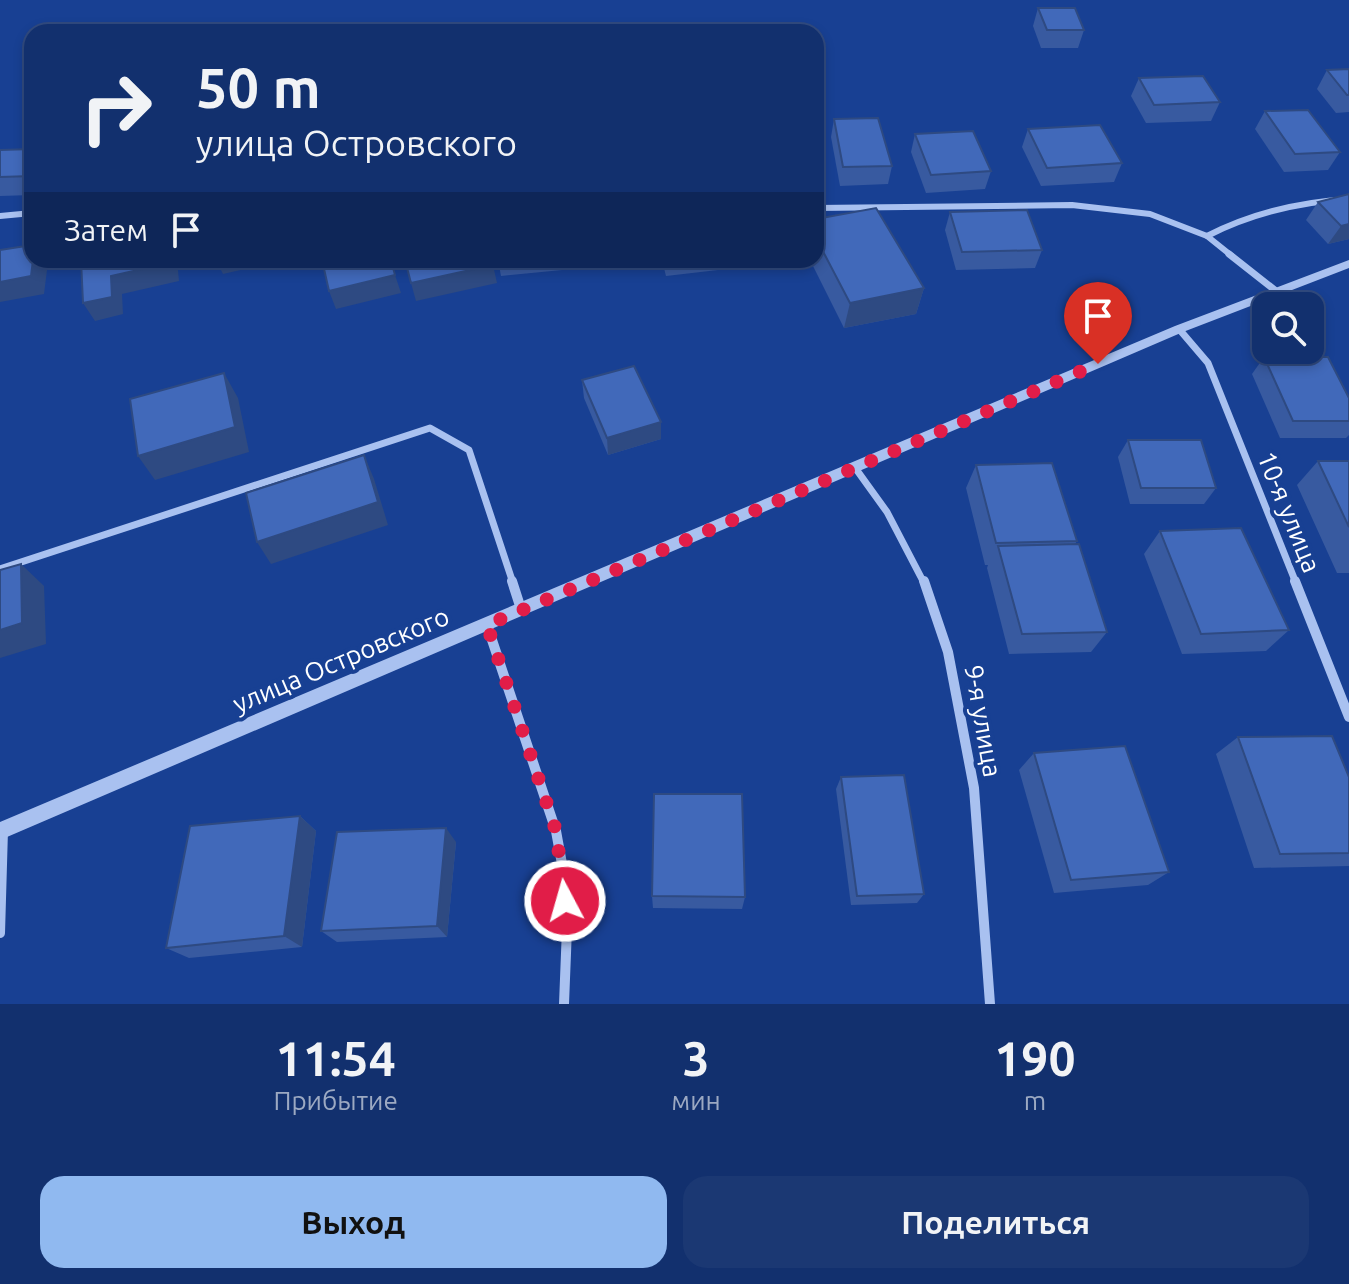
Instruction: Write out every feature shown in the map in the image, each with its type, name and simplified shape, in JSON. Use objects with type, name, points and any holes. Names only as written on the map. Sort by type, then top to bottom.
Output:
[{"type":"street","points":[[1207,236],[1230,223],[1278,209],[1320,200],[1349,199]]},
{"type":"street","points":[[824,208],[1072,205],[1150,214],[1207,236],[1276,291]]},
{"type":"street","points":[[0,216],[24,214]]},
{"type":"street","name":"улица Островского","points":[[1,830],[856,469],[1179,329],[1349,264]]},
{"type":"street","name":"10-я улица","points":[[1179,329],[1208,363],[1349,717]]},
{"type":"street","points":[[0,569],[430,428],[469,450],[521,609]]},
{"type":"street","name":"9-я улица","points":[[856,469],[887,512],[923,579],[948,652],[974,788],[990,1004]]},
{"type":"street","points":[[487,625],[556,831],[564,875],[567,928],[564,1004]]},
{"type":"street","points":[[0,933],[1,830]]},
{"type":"building","points":[[1038,8],[1075,8],[1084,30],[1047,30]]},
{"type":"building","points":[[1349,69],[1349,95],[1347,95],[1327,70]]},
{"type":"building","points":[[1203,76],[1220,102],[1154,105],[1139,78]]},
{"type":"building","points":[[1308,110],[1340,152],[1295,154],[1265,111]]},
{"type":"building","points":[[878,118],[892,166],[843,167],[834,119]]},
{"type":"building","points":[[1100,125],[1122,163],[1047,168],[1028,129]]},
{"type":"building","points":[[973,131],[991,171],[931,175],[915,134]]},
{"type":"building","points":[[24,149],[24,176],[0,177],[0,150]]},
{"type":"building","points":[[1349,194],[1349,224],[1341,226],[1318,202]]},
{"type":"building","points":[[876,208],[924,288],[850,303],[824,253],[824,218]]},
{"type":"building","points":[[1027,210],[1042,250],[962,252],[950,212]]},
{"type":"building","points":[[24,246],[24,268],[32,268],[31,276],[0,282],[0,250]]},
{"type":"building","points":[[81,268],[147,268],[111,276],[112,297],[83,303]]},
{"type":"building","points":[[324,268],[393,268],[395,275],[329,291]]},
{"type":"building","points":[[407,268],[479,268],[411,283]]},
{"type":"building","points":[[1324,357],[1328,357],[1349,398],[1349,421],[1293,421],[1267,364],[1324,364]]},
{"type":"building","points":[[634,366],[661,422],[607,438],[582,380]]},
{"type":"building","points":[[224,373],[235,427],[138,456],[130,399]]},
{"type":"building","points":[[1128,440],[1201,440],[1216,488],[1141,488]]},
{"type":"building","points":[[364,455],[378,502],[257,542],[246,493]]},
{"type":"building","points":[[1318,461],[1349,461],[1349,527]]},
{"type":"building","points":[[1052,463],[1077,541],[996,543],[976,465]]},
{"type":"building","points":[[1241,528],[1289,630],[1201,634],[1160,531]]},
{"type":"building","points":[[1079,544],[1107,632],[1022,634],[998,546]]},
{"type":"building","points":[[21,564],[22,623],[0,630],[0,570]]},
{"type":"building","points":[[1332,736],[1349,777],[1349,853],[1280,854],[1238,737]]},
{"type":"building","points":[[1125,746],[1169,872],[1071,880],[1034,753]]},
{"type":"building","points":[[904,775],[924,894],[857,896],[841,777]]},
{"type":"building","points":[[654,794],[742,794],[745,897],[652,896]]},
{"type":"building","points":[[300,816],[284,936],[166,948],[190,826]]},
{"type":"building","points":[[446,828],[437,926],[321,931],[337,832]]},
{"type":"route","points":[[565,901],[556,831],[487,625],[1098,364]]}]
